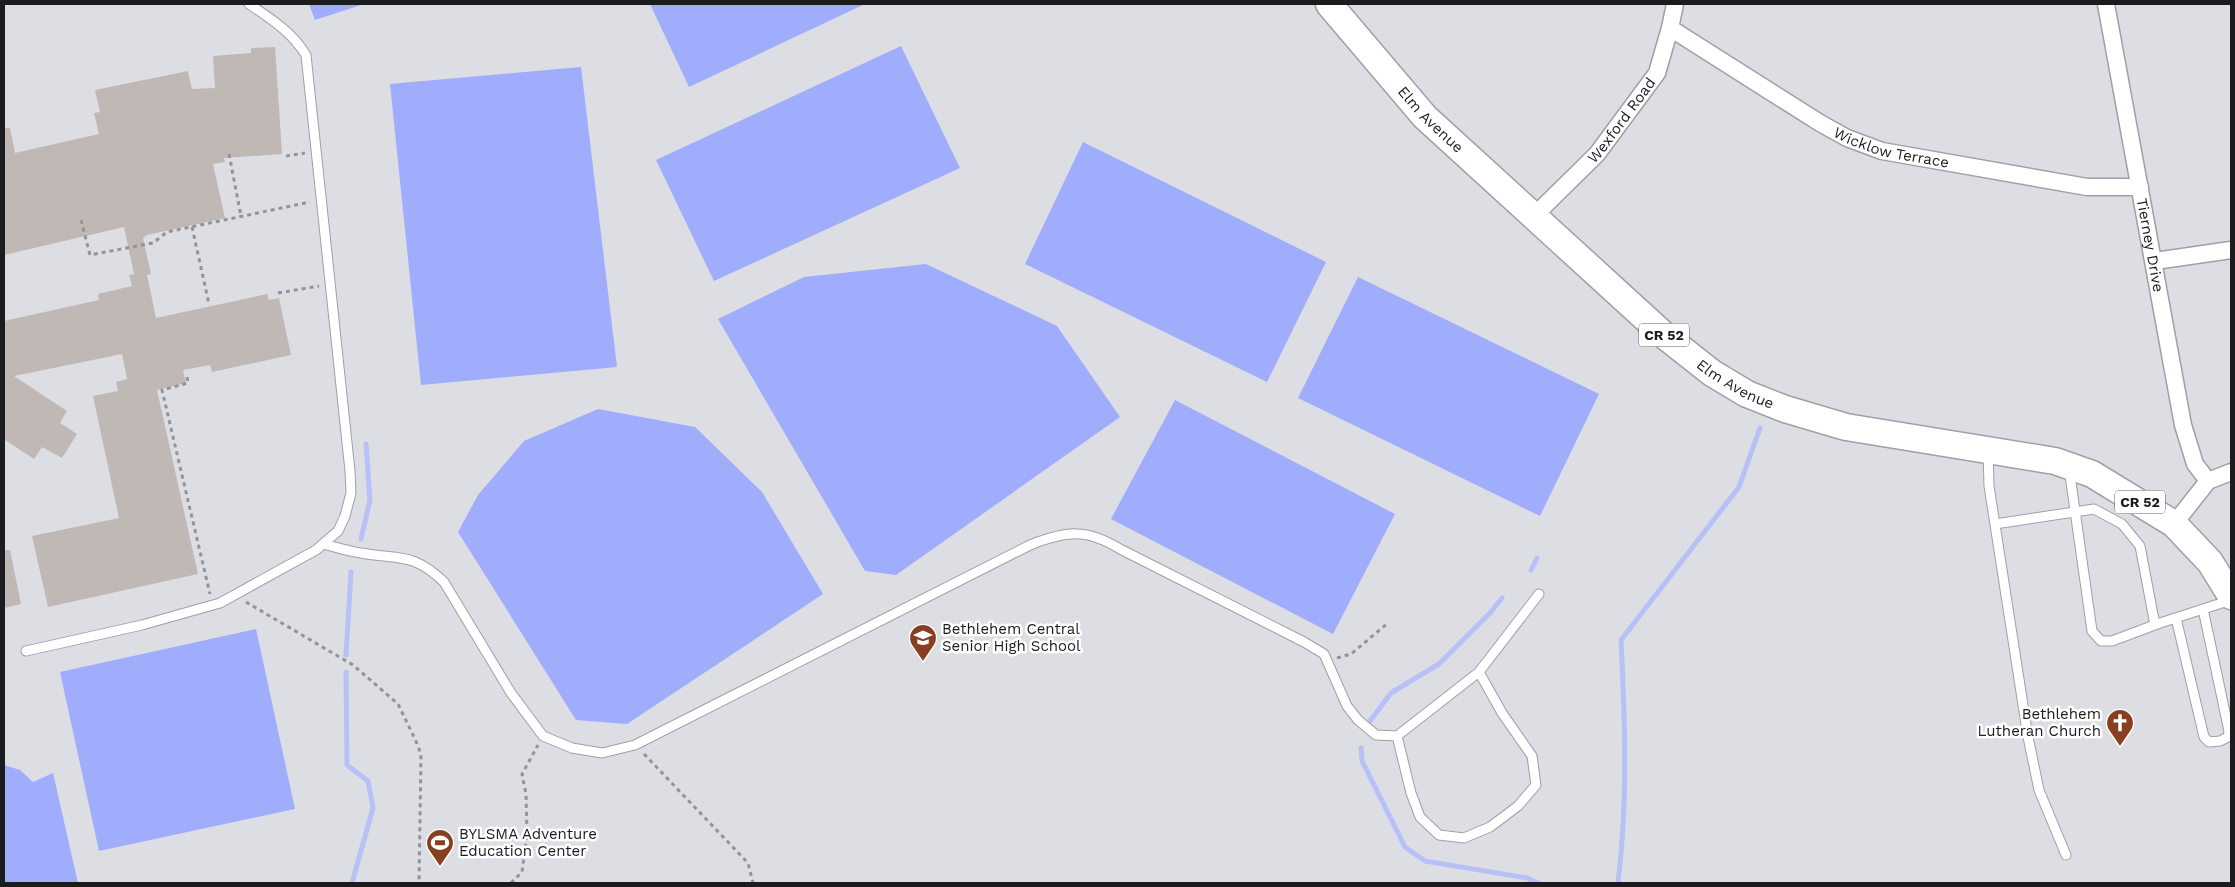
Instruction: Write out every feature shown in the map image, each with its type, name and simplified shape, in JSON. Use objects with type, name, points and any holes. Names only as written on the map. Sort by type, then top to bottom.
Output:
[{"type":"main road","name":"Elm Avenue","points":[[1329,4],[1425,117],[1665,336],[1712,373],[1747,394],[1785,409],[1846,427],[2055,460],[2092,474],[2118,488],[2174,524],[2210,562],[2231,596]]},
{"type":"street","name":"Wexford Road","points":[[1534,216],[1597,154],[1657,73],[1675,4]]},
{"type":"street","name":"Tierney Drive","points":[[2106,4],[2155,261],[2166,336],[2183,425],[2195,464],[2208,481]]},
{"type":"street","name":"Wicklow Terrace","points":[[1670,28],[1820,123],[1847,138],[1882,151],[2087,188],[2140,187]]},
{"type":"street","points":[[2155,261],[2231,250]]},
{"type":"street","points":[[2174,524],[2208,481],[2231,472]]},
{"type":"lane","points":[[26,650],[142,626],[213,605],[235,595],[316,550],[338,531],[345,516],[351,493],[306,55],[297,40],[282,26],[249,4]]},
{"type":"lane","points":[[1988,449],[1989,486],[2028,738],[2039,790],[2066,855]]},
{"type":"lane","points":[[2069,466],[2092,631],[2101,641],[2112,641],[2231,600]]},
{"type":"lane","points":[[1995,524],[2094,509],[2122,524],[2140,546],[2155,625]]},
{"type":"lane","points":[[322,544],[363,553],[391,555],[414,561],[430,568],[444,582],[511,692],[543,736],[572,748],[602,753],[635,745],[1030,545],[1067,533],[1102,538],[1324,654],[1346,706],[1358,720],[1376,735],[1397,736],[1479,672],[1539,594]]},
{"type":"lane","points":[[2176,618],[2204,738],[2209,742],[2220,741],[2228,738],[2229,731],[2203,609]]},
{"type":"lane","points":[[1397,736],[1411,793],[1420,817],[1439,835],[1464,838],[1490,827],[1518,806],[1536,785],[1532,756],[1502,713],[1479,672]]},
{"type":"path","points":[[286,156],[316,152]]},
{"type":"path","points":[[229,154],[241,216]]},
{"type":"path","points":[[81,220],[90,255],[153,243],[167,232],[321,200]]},
{"type":"path","points":[[192,227],[209,304]]},
{"type":"path","points":[[278,294],[330,284]]},
{"type":"path","points":[[187,377],[188,383],[162,390],[213,605]]},
{"type":"path","points":[[235,595],[352,665],[398,704],[421,754],[419,883]]},
{"type":"path","points":[[1328,661],[1351,654],[1388,623]]},
{"type":"path","points":[[511,883],[522,872],[527,835],[526,794],[522,774],[543,736]]},
{"type":"path","points":[[635,745],[748,863],[753,883]]},
{"type":"shaded area","points":[[309,4],[364,4],[315,20]]},
{"type":"shaded area","points":[[650,4],[865,4],[689,87]]},
{"type":"shaded area","points":[[901,46],[960,168],[714,281],[656,160]]},
{"type":"shaded area","points":[[581,67],[617,367],[421,385],[390,84]]},
{"type":"shaded area","points":[[1083,142],[1326,262],[1267,382],[1025,264]]},
{"type":"shaded area","points":[[926,264],[1057,326],[1120,417],[896,575],[865,571],[718,319],[804,277]]},
{"type":"shaded area","points":[[1358,277],[1599,394],[1540,516],[1298,398]]},
{"type":"shaded area","points":[[1175,400],[1395,514],[1333,634],[1111,519]]},
{"type":"shaded area","points":[[598,409],[695,427],[762,492],[823,594],[627,724],[576,720],[458,532],[478,495],[524,441]]},
{"type":"shaded area","points":[[256,629],[295,809],[99,851],[60,672]]},
{"type":"shaded area","points":[[4,765],[20,770],[33,782],[53,773],[78,883],[4,883]]},
{"type":"building","points":[[275,47],[282,154],[224,158],[225,162],[213,164],[225,218],[147,235],[143,238],[151,274],[147,275],[156,318],[267,294],[269,300],[279,298],[291,355],[212,372],[210,365],[183,370],[186,383],[157,390],[198,574],[48,607],[32,536],[119,518],[93,396],[118,391],[116,382],[127,379],[122,354],[14,376],[67,411],[60,423],[77,434],[62,458],[42,447],[34,459],[5,440],[4,321],[99,300],[98,294],[132,286],[129,275],[134,274],[124,227],[4,255],[4,128],[10,128],[15,153],[99,134],[94,113],[100,112],[95,90],[188,71],[192,89],[215,88],[213,56],[251,53],[251,48]]},
{"type":"building","points":[[4,550],[10,550],[21,604],[4,608]]},
{"type":"waterway","points":[[1618,883],[1624,792],[1621,640],[1739,487],[1760,428]]},
{"type":"waterway","points":[[361,539],[370,500],[366,444]]},
{"type":"waterway","points":[[1531,570],[1537,558]]},
{"type":"waterway","points":[[346,655],[351,572]]},
{"type":"waterway","points":[[1370,721],[1391,693],[1439,664],[1490,613],[1502,598]]},
{"type":"waterway","points":[[346,672],[347,765],[368,781],[373,808],[352,883]]},
{"type":"waterway","points":[[1361,748],[1362,761],[1405,847],[1425,861],[1527,878],[1538,883]]},
{"type":"place","name":"Bethlehem Central Senior High School","points":[[923,662]]},
{"type":"place","name":"Bethlehem Lutheran Church","points":[[2120,747]]},
{"type":"place","name":"BYLSMA Adventure Education Center","points":[[440,867]]}]
